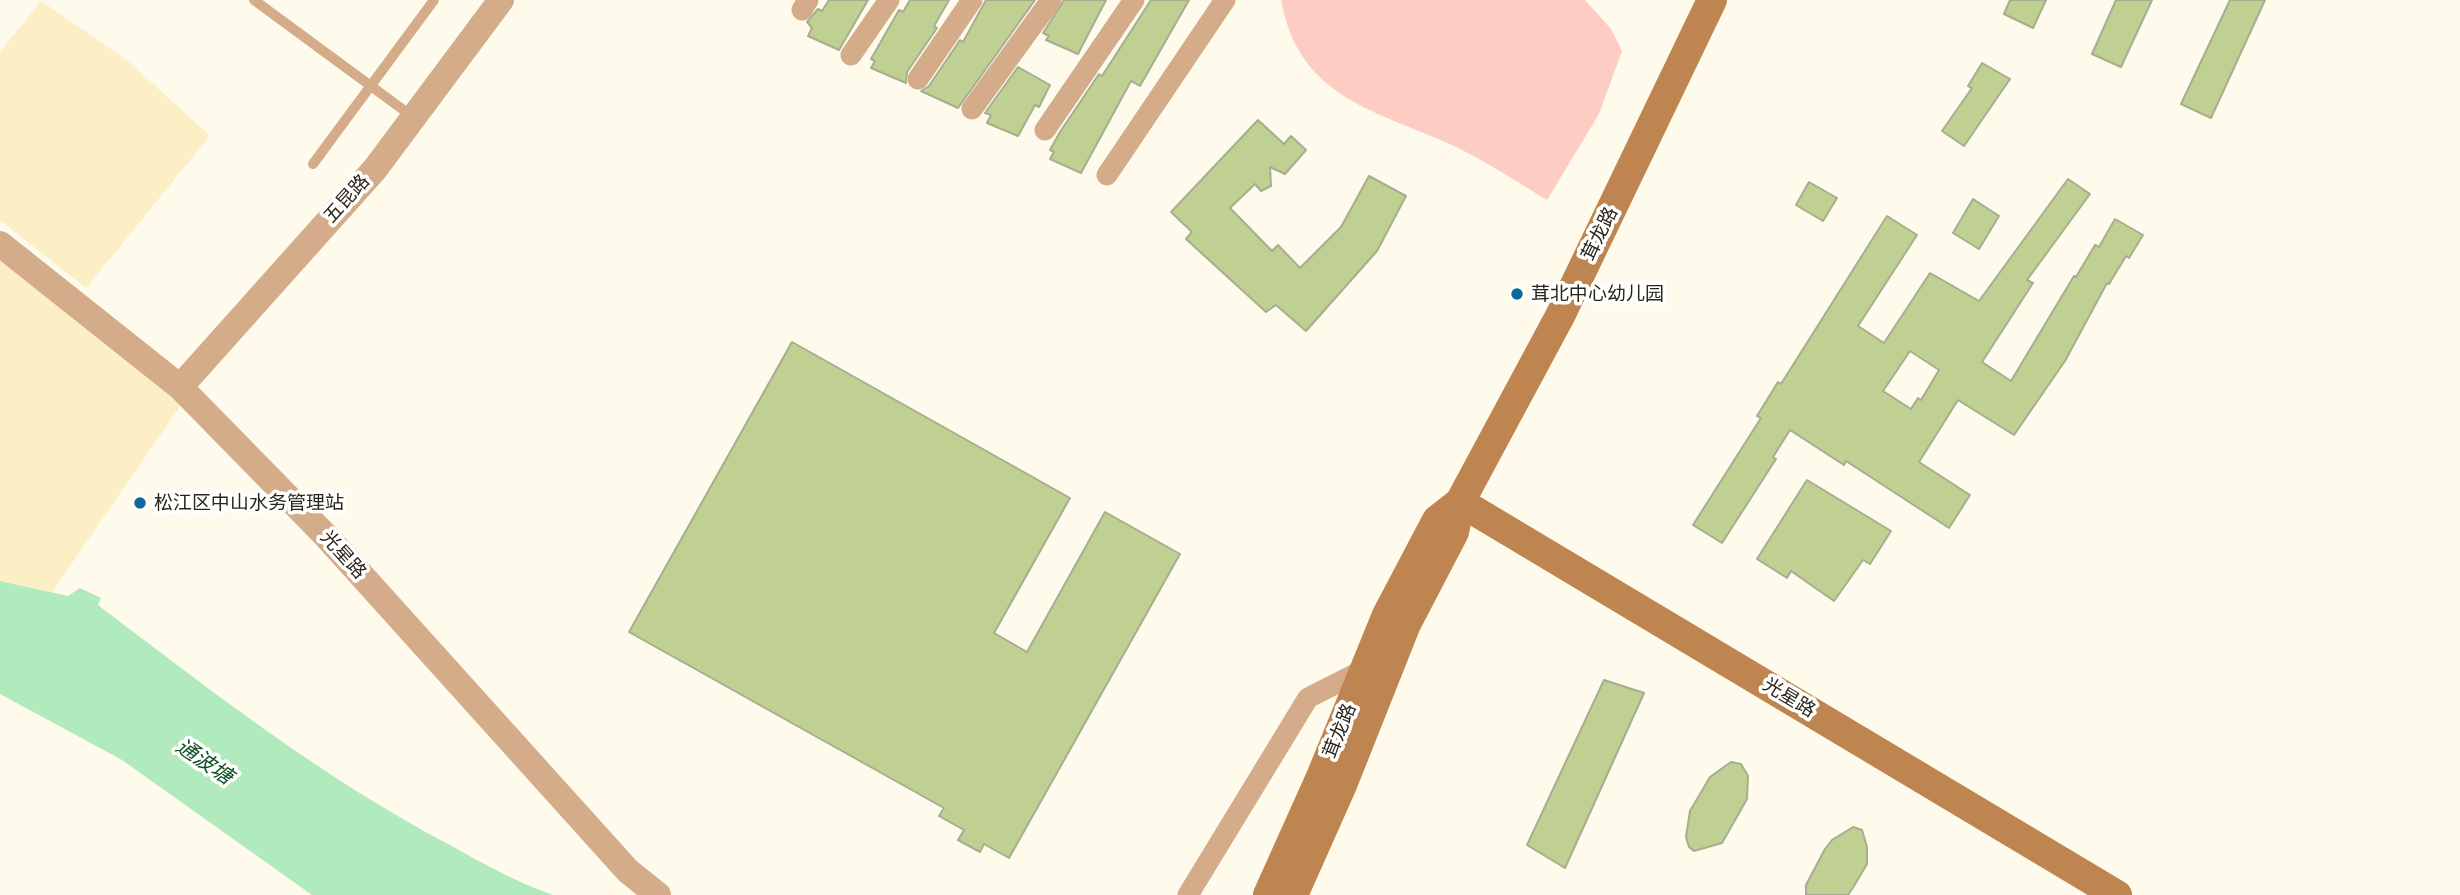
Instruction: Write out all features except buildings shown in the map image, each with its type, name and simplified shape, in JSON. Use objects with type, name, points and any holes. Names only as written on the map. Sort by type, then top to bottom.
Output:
[{"type":"main road","name":"茸龙路","points":[[1268,895],[1331,781],[1406,624],[1454,532],[1460,502],[1560,316],[1712,0]]},
{"type":"main road","name":"茸龙路","points":[[1293,895],[1365,669],[1387,615],[1437,520],[1460,502]]},
{"type":"main road","name":"光星路","points":[[1460,502],[2117,895]]},
{"type":"street","name":"五昆路","points":[[180,387],[374,169],[501,0]]},
{"type":"street","points":[[851,55],[889,0]]},
{"type":"street","points":[[918,79],[972,0]]},
{"type":"street","points":[[972,109],[1051,0]]},
{"type":"street","points":[[1045,130],[1134,0]]},
{"type":"street","points":[[1107,175],[1219,2]]},
{"type":"street","name":"光星路","points":[[0,244],[180,387],[326,536],[628,871],[659,895]]},
{"type":"street","points":[[1188,895],[1308,698],[1365,669]]},
{"type":"lane","points":[[254,0],[413,117]]},
{"type":"lane","points":[[313,164],[434,0]]},
{"type":"shaded area","points":[[1281,0],[1585,0],[1611,29],[1622,51],[1599,114],[1547,200],[1466,152],[1345,97],[1323,80],[1305,60],[1290,33]]},
{"type":"shaded area","points":[[41,1],[127,60],[210,136],[86,288],[0,220],[0,52]]},
{"type":"shaded area","points":[[0,253],[181,405],[52,592],[0,581]]},
{"type":"water","name":"通波塘","points":[[0,581],[68,596],[80,588],[101,598],[98,605],[268,732],[356,791],[512,878],[553,895],[312,895],[122,760],[0,694]]},
{"type":"place","name":"茸北中心幼儿园","points":[[1517,294]]},
{"type":"place","name":"松江区中山水务管理站","points":[[140,503]]}]
